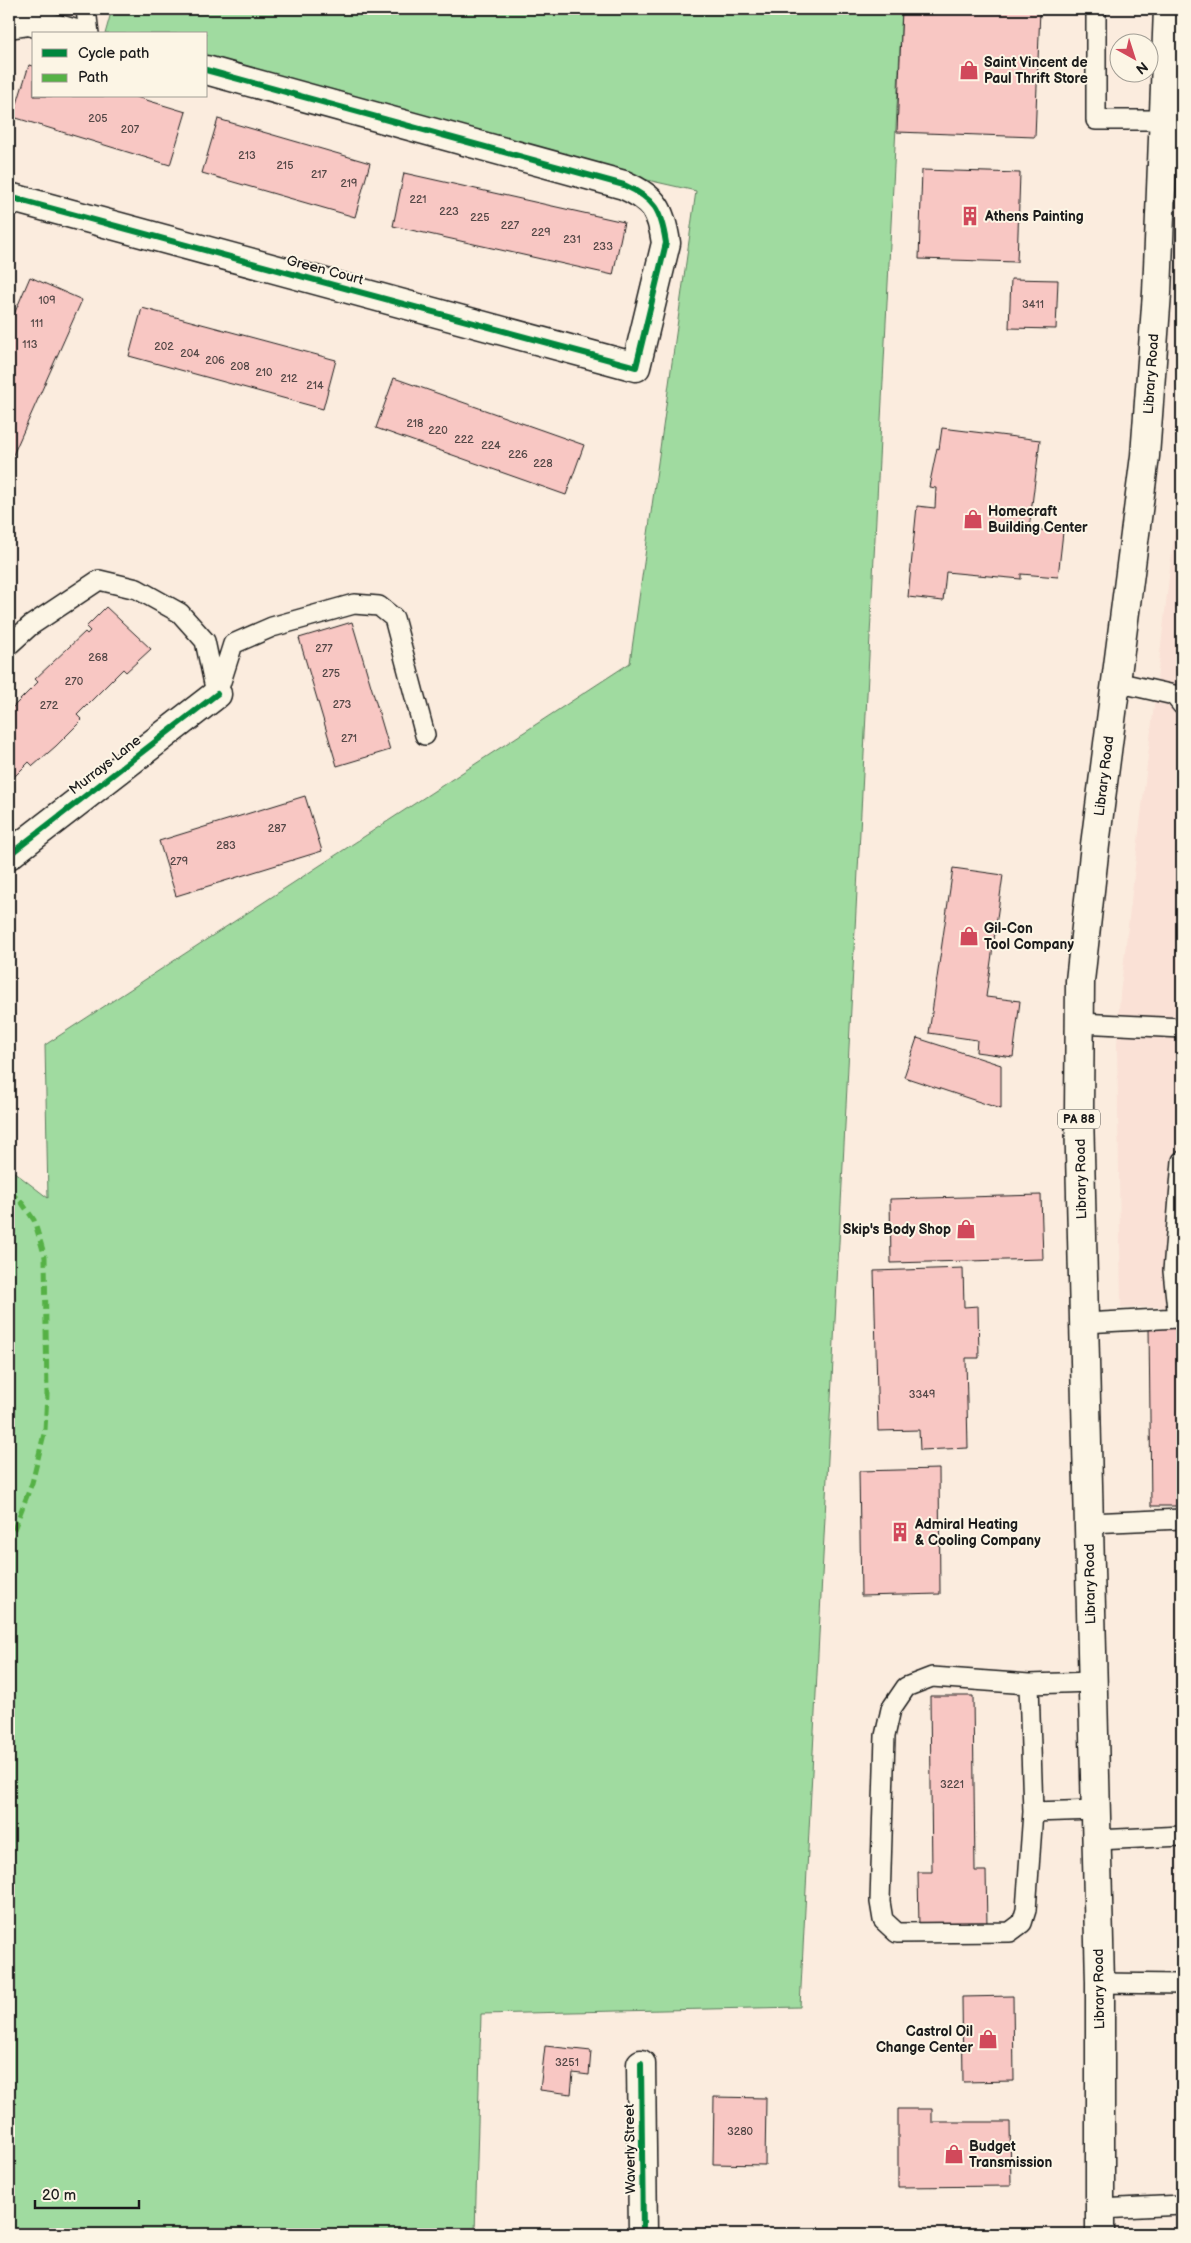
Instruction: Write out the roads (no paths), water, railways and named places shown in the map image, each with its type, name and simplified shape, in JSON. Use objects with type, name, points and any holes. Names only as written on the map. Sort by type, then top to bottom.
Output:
[{"type":"main road","name":"Library Road","points":[[1100,2222],[1100,1983],[1079,1112],[1080,981],[1145,456],[1157,293],[1168,9]]},
{"type":"main road","points":[[9,24],[29,21],[69,32]]},
{"type":"main road","name":"Green Court","points":[[9,196],[636,367],[666,243],[664,226],[657,210],[644,194],[624,185],[208,71]]},
{"type":"main road","name":"Murrays Lane","points":[[9,855],[217,694]]},
{"type":"main road","name":"Waverly Street","points":[[641,2064],[643,2234]]},
{"type":"lane","points":[[86,9],[89,32]]},
{"type":"lane","points":[[1096,9],[1096,120],[1164,120]]},
{"type":"lane","points":[[9,644],[30,626],[99,580],[137,589],[180,613],[205,641],[217,694]]},
{"type":"lane","points":[[217,694],[233,644],[272,627],[354,604],[378,606],[394,618],[426,735]]},
{"type":"lane","points":[[1116,682],[1174,694],[1182,705]]},
{"type":"lane","points":[[1080,1023],[1182,1028]]},
{"type":"lane","points":[[1084,1322],[1180,1318],[1174,1271],[1182,1161]]},
{"type":"lane","points":[[1089,1523],[1182,1519]]},
{"type":"lane","points":[[1029,1684],[1033,1812],[1026,1910],[1022,1924],[1010,1932],[897,1933],[883,1920],[880,1902],[885,1736],[892,1710],[906,1687],[932,1677],[1029,1684],[1092,1682]]},
{"type":"lane","points":[[1033,1812],[1096,1810]]},
{"type":"lane","points":[[1096,1840],[1182,1836]]},
{"type":"lane","points":[[1100,1983],[1182,1984]]},
{"type":"lane","points":[[1100,2222],[1182,2205]]},
{"type":"place","name":"Saint Vincent de Paul Thrift Store","points":[[969,70]]},
{"type":"place","name":"Athens Painting","points":[[970,216]]},
{"type":"place","name":"Homecraft Building Center","points":[[973,519]]},
{"type":"place","name":"Gil-Con Tool Company","points":[[969,936]]},
{"type":"place","name":"Skip's Body Shop","points":[[966,1229]]},
{"type":"place","name":"Admiral Heating & Cooling Company","points":[[900,1532]]},
{"type":"place","name":"Castrol Oil Change Center","points":[[988,2039]]},
{"type":"place","name":"Budget Transmission","points":[[954,2154]]}]
